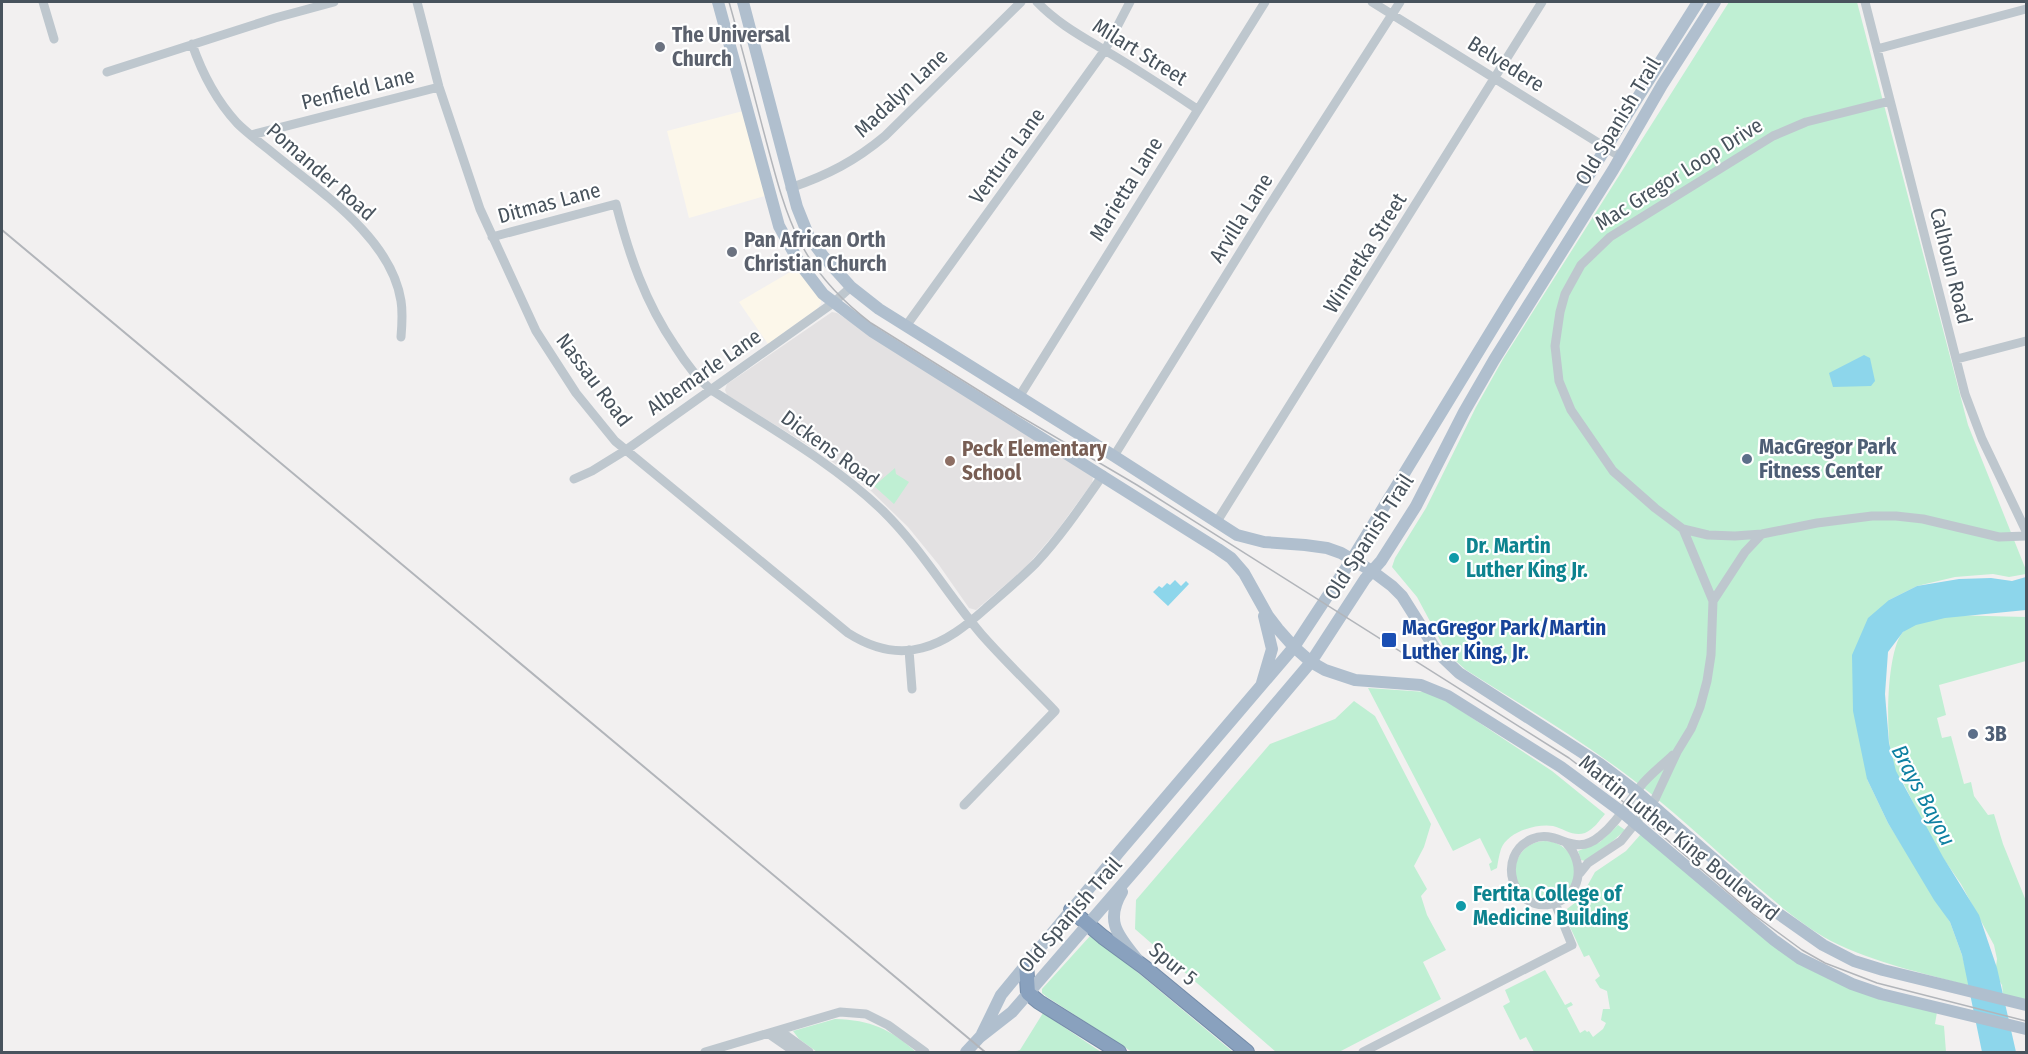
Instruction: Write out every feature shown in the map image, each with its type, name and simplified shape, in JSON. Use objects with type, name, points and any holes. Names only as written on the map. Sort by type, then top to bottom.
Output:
[{"type":"highway","name":"Spur 5","points":[[1071,910],[1247,1053]]},
{"type":"highway","points":[[1026,964],[1028,993],[1119,1053]]},
{"type":"main road","name":"Martin Luther King Boulevard","points":[[718,2],[779,226],[800,264],[823,294],[833,303],[873,332],[1103,475],[1231,558],[1248,579],[1268,616],[1294,647],[1311,662],[1325,670],[1355,680],[1402,683],[1435,690],[1561,767],[1636,823],[1773,940],[1799,958],[1852,984],[1881,994],[2026,1029]]},
{"type":"main road","name":"Martin Luther King Boulevard","points":[[743,2],[790,188],[809,237],[850,287],[906,327],[1237,535],[1263,542],[1316,546],[1341,553],[1372,571],[1402,596],[1438,653],[1459,673],[1600,765],[1637,792],[1769,907],[1823,945],[1854,961],[1931,983],[2026,1005]]},
{"type":"main road","name":"Old Spanish Trail","points":[[980,1037],[1001,995],[1294,647],[1352,559],[1510,300],[1698,2]]},
{"type":"main road","name":"Old Spanish Trail","points":[[966,1053],[980,1037],[1012,1012],[1311,662],[1416,506],[1464,412],[1494,360],[1715,2]]},
{"type":"main road","points":[[1248,579],[1251,592],[1266,620],[1272,649],[1259,690]]},
{"type":"main road","points":[[1144,967],[1117,933],[1114,911],[1118,900],[1139,872],[1147,856]]},
{"type":"street","points":[[43,2],[54,39]]},
{"type":"street","points":[[107,72],[334,2]]},
{"type":"street","name":"Nassau Road","points":[[417,2],[439,87],[480,209],[492,237],[536,332],[600,424],[626,450],[848,633],[861,641],[889,650],[909,650],[932,644],[971,621]]},
{"type":"street","name":"Madalyn Lane","points":[[790,188],[830,174],[868,150],[1021,2]]},
{"type":"street","name":"Milart Street","points":[[1037,2],[1061,24],[1083,39],[1105,50],[1197,109]]},
{"type":"street","name":"Ventura Lane","points":[[906,327],[1105,50],[1130,2]]},
{"type":"street","name":"Marietta Lane","points":[[1019,397],[1265,2]]},
{"type":"street","name":"Belvedere","points":[[1372,2],[1621,157]]},
{"type":"street","name":"Arvilla Lane","points":[[1114,456],[1270,204],[1400,2]]},
{"type":"street","name":"Winnetka Street","points":[[1216,523],[1542,2]]},
{"type":"street","name":"Calhoun Road","points":[[1865,2],[1965,394],[1982,439],[2026,533]]},
{"type":"street","points":[[1877,49],[2026,9]]},
{"type":"street","name":"Pomander Road","points":[[192,44],[204,76],[238,124],[346,213],[381,251],[391,268],[401,300],[400,337]]},
{"type":"street","name":"Penfield Lane","points":[[251,135],[439,87]]},
{"type":"street","name":"Mac Gregor Loop Drive","points":[[1890,101],[1806,122],[1756,145],[1610,237],[1592,253],[1572,279],[1560,312],[1555,346],[1557,370],[1565,396],[1581,425],[1613,471],[1683,529],[1720,536],[1762,534],[1817,523],[1872,516],[1906,517],[1999,537],[2026,533]]},
{"type":"street","name":"Ditmas Lane","points":[[492,237],[616,204]]},
{"type":"street","name":"Dickens Road","points":[[616,204],[626,241],[649,303],[684,360],[701,381],[822,463],[882,510],[919,550],[971,621],[1055,711],[964,805]]},
{"type":"street","name":"Albemarle Lane","points":[[574,479],[626,450],[833,303],[850,287]]},
{"type":"street","points":[[1957,359],[2026,341]]},
{"type":"street","points":[[971,621],[1036,562],[1069,523],[1103,475]]},
{"type":"street","points":[[1677,752],[1640,787],[1610,827],[1595,840],[1584,844],[1567,844],[1549,837],[1533,838],[1520,848],[1512,862],[1511,878],[1518,892],[1524,898],[1539,904],[1555,903],[1568,896],[1588,863],[1621,841],[1652,804],[1677,752],[1691,729],[1707,681],[1712,655],[1713,601],[1683,529]]},
{"type":"street","points":[[1713,601],[1745,552],[1762,534]]},
{"type":"street","points":[[909,650],[912,689]]},
{"type":"street","points":[[1567,844],[1575,854],[1580,873]]},
{"type":"street","points":[[1364,1053],[1572,945],[1555,903]]},
{"type":"street","points":[[705,1053],[840,1012],[866,1014],[888,1025],[924,1051]]},
{"type":"street","points":[[780,1031],[809,1053]]},
{"type":"street","points":[[769,1034],[795,1053]]},
{"type":"shaded area","points":[[743,111],[765,196],[689,218],[667,131]]},
{"type":"shaded area","points":[[797,268],[821,298],[821,303],[818,308],[768,344],[739,302]]},
{"type":"shaded area","name":"Peck Elementary School","points":[[832,312],[837,313],[1093,478],[1092,483],[1057,531],[1026,567],[976,610],[969,608],[939,565],[908,527],[869,489],[819,452],[727,395],[725,390],[727,384]]},
{"type":"green space","points":[[1729,2],[1857,2],[1968,425],[2026,570],[2026,574],[2009,577],[1993,574],[1955,577],[1917,586],[1889,600],[1867,779],[1888,823],[1950,922],[1970,986],[1899,967],[1848,949],[1805,925],[1639,784],[1567,733],[1466,670],[1447,653],[1417,597],[1392,567],[1395,558],[1426,508],[1476,407],[1503,359]]},
{"type":"green space","points":[[895,468],[896,474],[909,482],[894,504],[874,486]]},
{"type":"green space","points":[[1948,615],[2026,617],[2026,661],[1939,685],[1946,715],[1937,718],[1942,738],[1951,736],[1964,784],[1971,782],[1974,796],[1988,815],[1994,814],[2003,844],[2026,901],[2026,1001],[2003,994],[2002,985],[1995,974],[1997,959],[1994,945],[1961,884],[1934,845],[1902,780],[1896,774],[1892,761],[1888,700],[1893,657],[1898,641],[1904,631],[1914,624]]},
{"type":"green space","points":[[1368,688],[1426,692],[1448,702],[1552,771],[1605,814],[1596,825],[1581,834],[1546,825],[1531,827],[1516,833],[1504,843],[1497,868],[1491,871],[1489,864],[1492,862],[1480,838],[1453,851]]},
{"type":"green space","points":[[1354,701],[1375,716],[1431,824],[1424,847],[1414,866],[1427,889],[1421,896],[1427,915],[1446,950],[1423,962],[1441,999],[1339,1052],[1276,1052],[1135,929],[1136,900],[1270,744],[1335,719]]},
{"type":"green space","points":[[1618,825],[1625,830],[1585,861],[1581,860],[1578,851],[1600,842]]},
{"type":"green space","points":[[1641,834],[1777,948],[1937,1012],[1935,1024],[1944,1026],[1946,1052],[1534,1052],[1526,1037],[1520,1040],[1503,1006],[1510,1002],[1505,990],[1545,970],[1565,1005],[1571,1002],[1573,1005],[1567,1008],[1580,1033],[1585,1030],[1589,1031],[1593,1037],[1603,1029],[1606,1023],[1601,1020],[1603,1009],[1610,1009],[1607,991],[1600,988],[1595,980],[1600,976],[1589,955],[1584,957],[1563,912],[1580,899],[1595,872],[1626,851]]},
{"type":"green space","points":[[1539,841],[1551,841],[1562,846],[1570,854],[1575,871],[1573,883],[1562,896],[1551,901],[1539,901],[1528,896],[1520,888],[1515,877],[1515,865],[1520,854],[1528,846]]},
{"type":"green space","points":[[1090,936],[1094,936],[1233,1052],[1132,1052],[1042,993],[1042,989]]},
{"type":"green space","points":[[1043,1013],[1101,1052],[1013,1052],[1020,1050]]},
{"type":"green space","points":[[835,1019],[859,1021],[879,1027],[916,1052],[817,1052],[799,1039],[793,1031]]},
{"type":"water","points":[[1864,355],[1870,358],[1875,381],[1871,386],[1833,387],[1829,373]]},
{"type":"water","points":[[2026,577],[2026,610],[1945,618],[1916,625],[1903,632],[1888,652],[1885,694],[1889,743],[1896,771],[1943,857],[1979,915],[1997,968],[2016,1052],[1982,1052],[1962,955],[1950,922],[1934,900],[1888,823],[1867,779],[1853,711],[1852,655],[1868,618],[1889,600],[1917,586],[1959,579],[1991,578],[2012,581]]},
{"type":"water","points":[[1175,580],[1181,586],[1186,581],[1189,584],[1168,606],[1153,592],[1159,586],[1162,588],[1167,583],[1170,585]]},
{"type":"tram line","points":[[729,2],[779,188],[798,237],[826,281],[871,323],[1013,412],[1137,485],[1569,758],[1599,781],[1753,914],[1802,950],[1825,963],[1877,983],[2026,1021]]},
{"type":"railway","points":[[2,230],[985,1052]]},
{"type":"place","name":"The Universal Church","points":[[660,47]]},
{"type":"place","name":"Pan African Orth Christian Church","points":[[732,252]]},
{"type":"place","name":"MacGregor Park Fitness Center","points":[[1747,459]]},
{"type":"place","name":"Peck Elementary School","points":[[950,461]]},
{"type":"place","name":"Dr. Martin Luther King Jr.","points":[[1454,558]]},
{"type":"place","name":"MacGregor Park/Martin Luther King, Jr.","points":[[1389,640]]},
{"type":"place","name":"3B","points":[[1973,734]]},
{"type":"place","name":"Fertita College of Medicine Building","points":[[1461,906]]},
{"type":"water label","name":"Brays Bayou","points":[[1924,795]]}]
